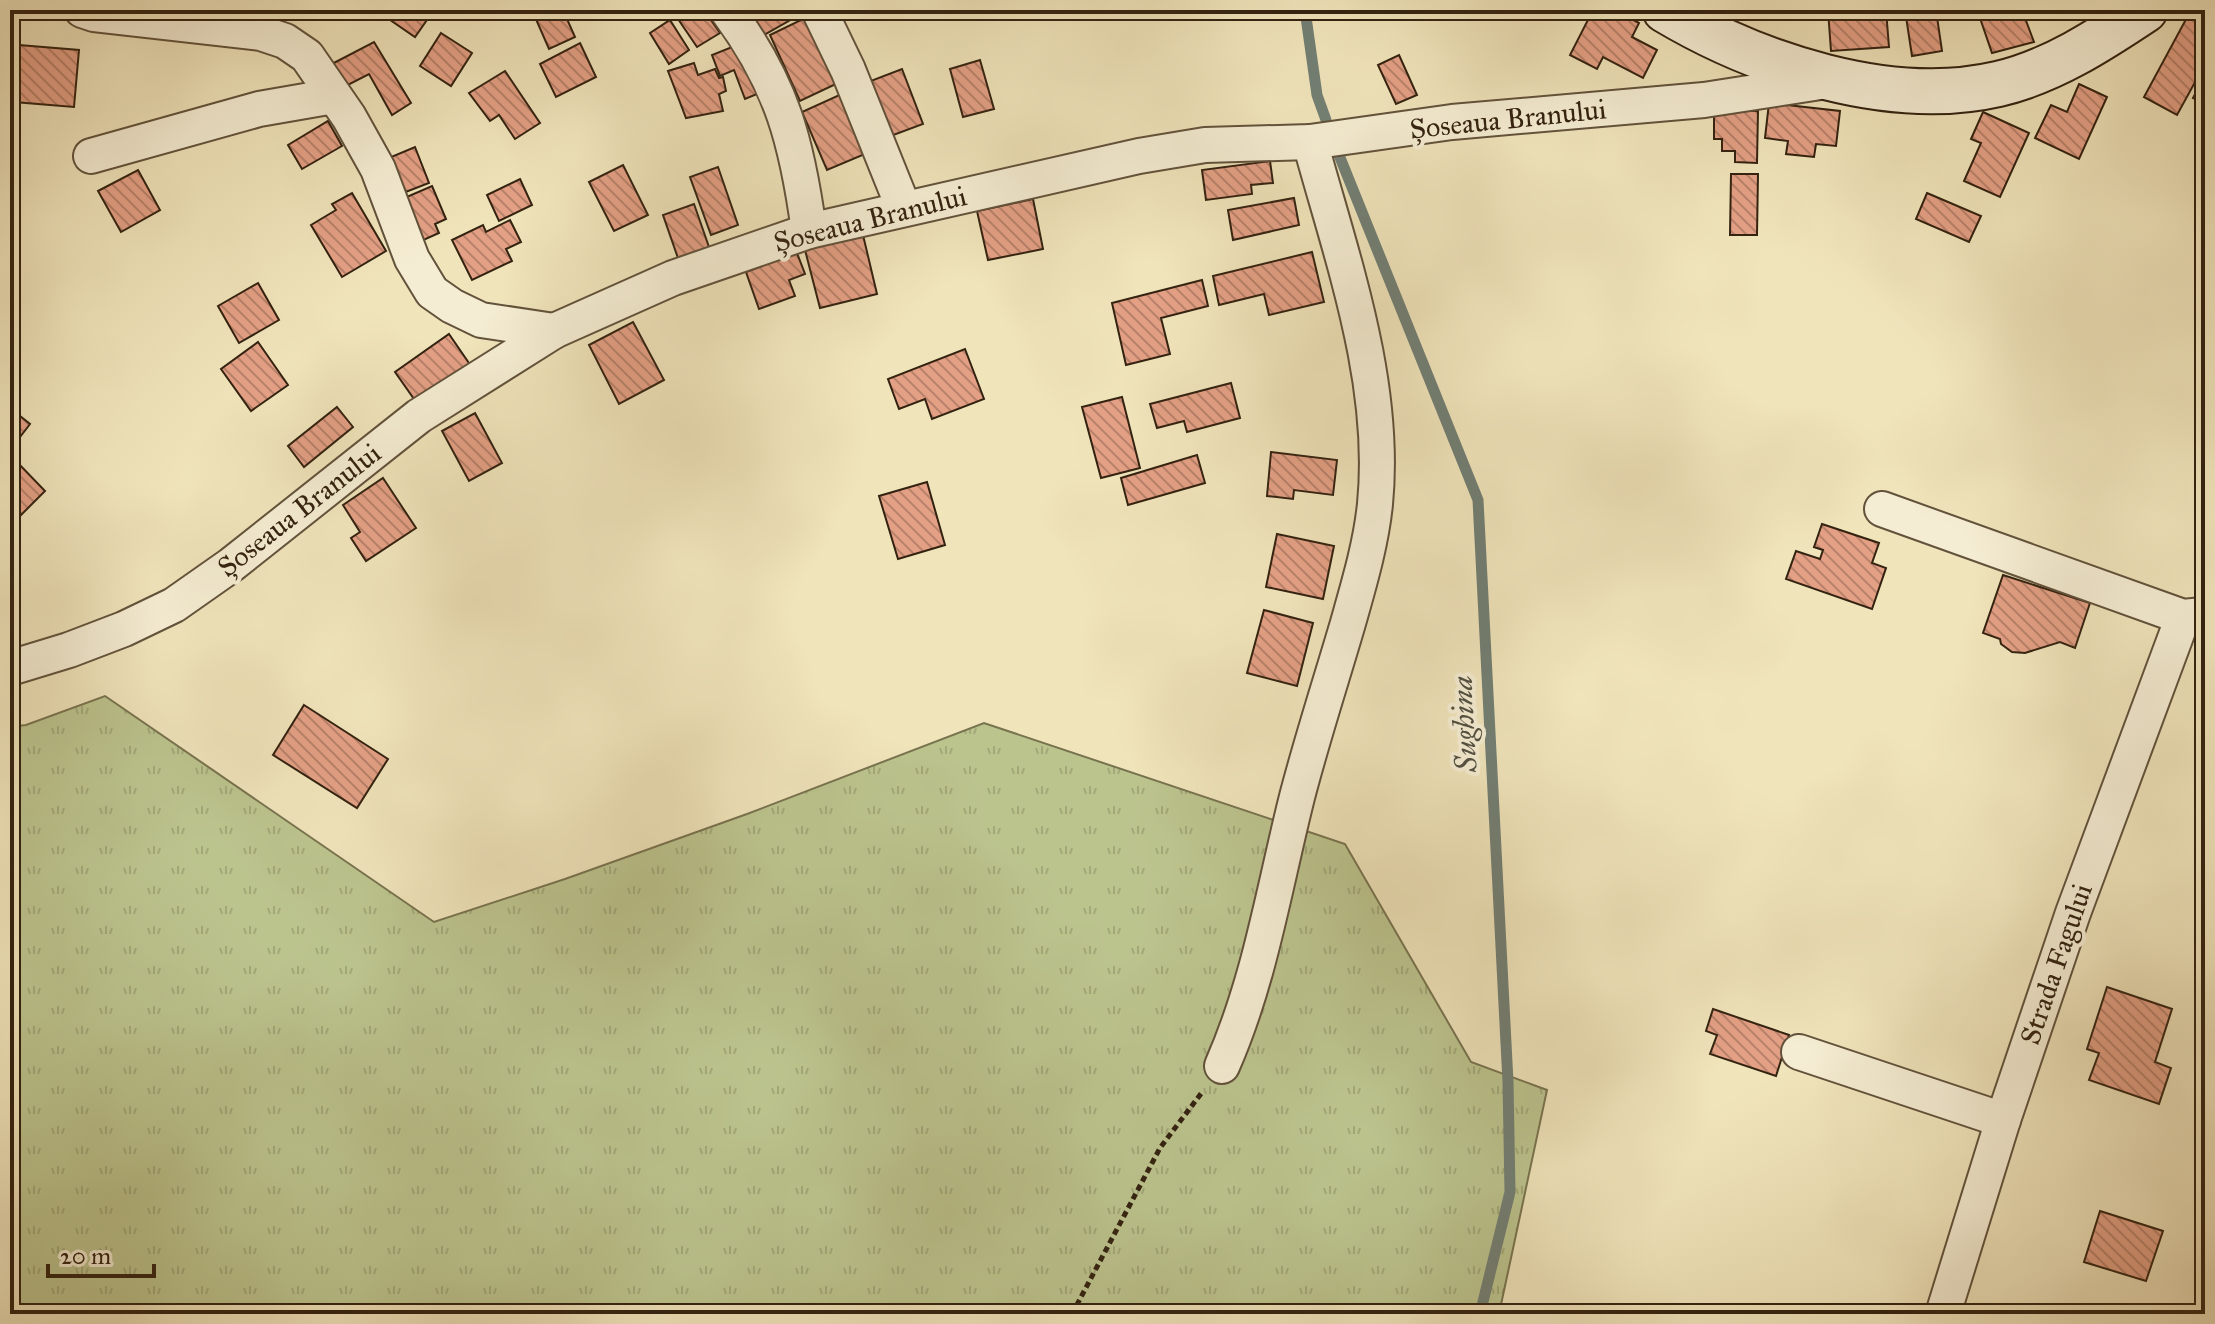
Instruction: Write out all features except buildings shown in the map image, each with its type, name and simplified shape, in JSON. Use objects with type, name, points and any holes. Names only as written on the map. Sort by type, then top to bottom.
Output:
[{"type":"main road","name":"Șoseaua Branului","points":[[1679,14],[1732,45],[1839,79],[1891,89],[1947,92],[1999,84],[2043,69],[2145,10]]},
{"type":"street","points":[[82,10],[224,27],[285,41],[307,56],[378,169],[412,259],[432,292],[481,320],[554,331]]},
{"type":"street","points":[[727,10],[748,39],[784,111],[801,170],[809,231]]},
{"type":"street","points":[[819,10],[848,70],[904,209]]},
{"type":"street","name":"Șoseaua Branului","points":[[10,668],[124,629],[174,605],[231,565],[419,416],[554,331],[673,278],[809,231],[1139,156],[1205,145],[1310,142],[1452,122],[1704,100],[1839,79]]},
{"type":"street","points":[[91,156],[259,109],[334,96]]},
{"type":"street","points":[[1222,1066],[1248,999],[1266,936],[1298,793],[1361,578],[1375,505],[1376,440],[1370,379],[1355,309],[1310,142]]},
{"type":"street","name":"Strada Fagului","points":[[1882,509],[2194,616],[2073,913],[2003,1120],[1943,1314]]},
{"type":"street","points":[[1799,1052],[2003,1120]]},
{"type":"path","points":[[1072,1314],[1160,1148],[1222,1066]]},
{"type":"green space","points":[[105,696],[434,922],[747,814],[984,723],[1345,844],[1471,1062],[1547,1090],[1499,1314],[10,1314],[10,727],[26,725]]},
{"type":"waterway","name":"Sughina","points":[[1305,10],[1317,95],[1326,120]]},
{"type":"waterway","name":"Sughina","points":[[1339,155],[1478,500],[1508,1082],[1510,1192],[1480,1314]]}]
